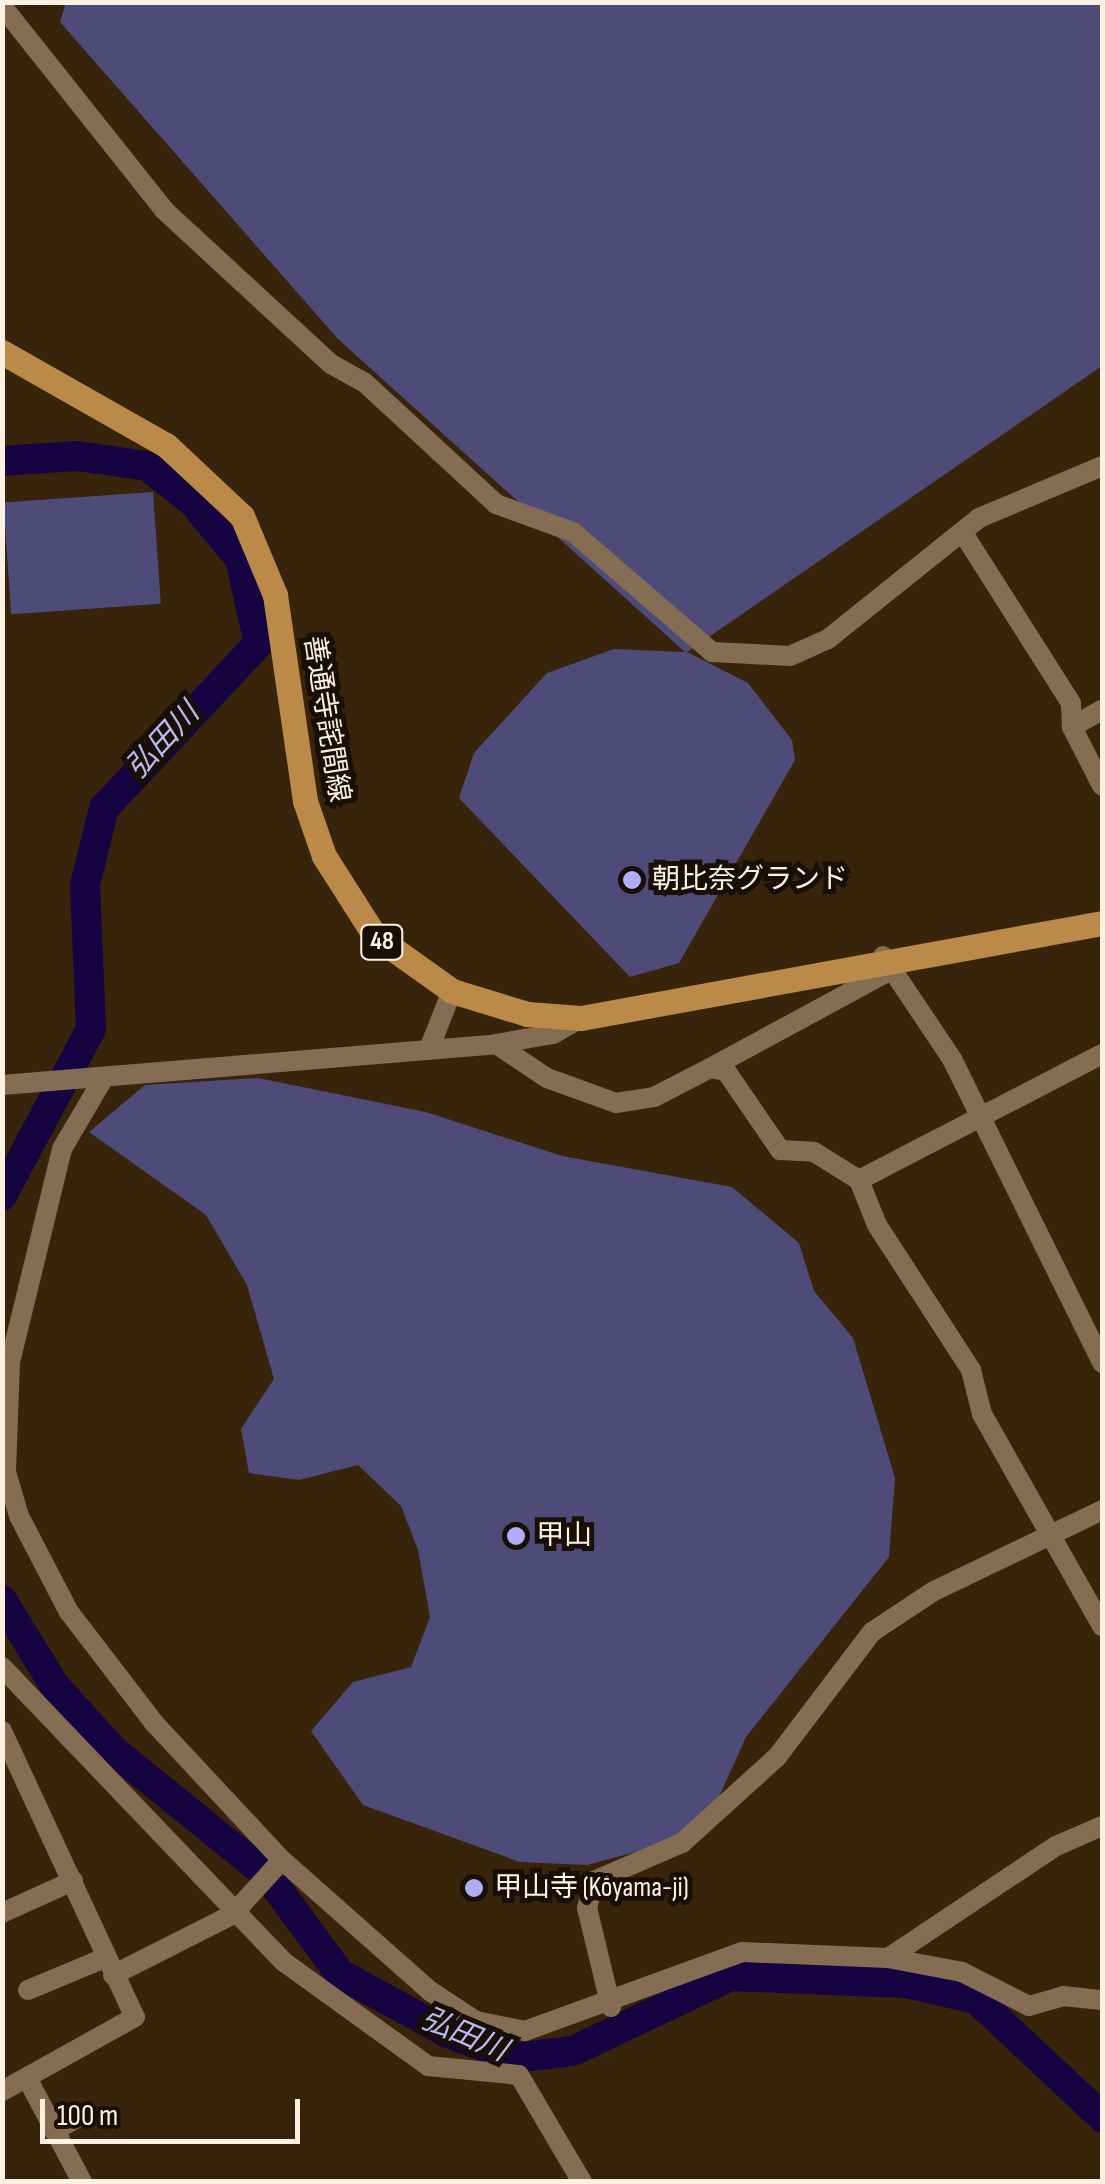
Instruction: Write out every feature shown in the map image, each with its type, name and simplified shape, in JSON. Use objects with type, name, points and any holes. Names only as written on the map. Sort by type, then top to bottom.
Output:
[{"type":"main road","name":"善通寺詫間線","points":[[2,352],[166,445],[242,516],[275,596],[305,802],[324,856],[375,936],[452,992],[528,1014],[581,1018],[1102,924]]},
{"type":"street","points":[[3,9],[164,210],[331,364],[364,382],[496,504],[574,532],[712,652],[790,656],[828,638],[997,507],[1102,466]]},
{"type":"street","points":[[963,533],[1071,703],[1072,727],[1102,786]]},
{"type":"street","points":[[1072,727],[1102,710]]},
{"type":"street","points":[[496,1044],[547,1078],[616,1103],[710,1068],[888,962],[979,1117],[1102,1363]]},
{"type":"street","points":[[429,1049],[452,992]]},
{"type":"street","points":[[2,1085],[496,1044],[554,1034],[581,1018]]},
{"type":"street","points":[[858,1180],[1102,1054]]},
{"type":"street","points":[[710,1068],[726,1071],[780,1150],[814,1152],[858,1180],[1102,1626]]},
{"type":"street","points":[[97,1079],[62,1148],[21,1312],[6,1472],[19,1516],[93,1648],[282,1860],[430,1992],[476,2021],[524,2031],[610,2007],[742,1952],[888,1958],[962,1972],[1029,2006],[1063,1996],[1102,2000]]},
{"type":"street","points":[[610,2007],[586,1908],[594,1880],[682,1843],[777,1757],[872,1632],[1052,1529],[1102,1510]]},
{"type":"street","points":[[2,1666],[232,1914],[428,2066],[519,2075],[582,2182]]},
{"type":"street","points":[[2,1731],[135,2017],[2,2090]]},
{"type":"street","points":[[888,1958],[1056,1846],[1102,1826]]},
{"type":"street","points":[[28,1990],[109,1967],[232,1914],[282,1860]]},
{"type":"street","points":[[2,1913],[73,1881]]},
{"type":"street","points":[[27,2078],[82,2182]]},
{"type":"street","points":[[54,2131],[78,2118]]},
{"type":"shaded area","points":[[66,2],[1102,3],[1102,366],[687,652],[748,683],[792,740],[795,760],[679,963],[630,977],[459,798],[474,753],[547,673],[614,649],[685,652],[338,339],[60,22]]},
{"type":"shaded area","points":[[153,492],[161,604],[11,614],[3,502]]},
{"type":"shaded area","points":[[258,1078],[426,1112],[562,1156],[732,1187],[799,1243],[814,1291],[853,1338],[895,1478],[889,1557],[746,1737],[719,1797],[684,1839],[587,1865],[520,1862],[363,1805],[311,1731],[353,1682],[411,1667],[430,1617],[418,1550],[401,1506],[358,1465],[299,1480],[249,1473],[241,1429],[274,1379],[247,1285],[206,1215],[89,1132],[145,1085]]},
{"type":"waterway","name":"弘田川","points":[[2,461],[77,456],[147,466],[193,502],[240,559],[259,643],[104,808],[85,885],[91,1029],[2,1196]]},
{"type":"waterway","name":"弘田川","points":[[2,1600],[55,1686],[114,1751],[267,1875],[340,1974],[448,2033],[514,2058],[573,2051],[730,1976],[906,1983],[976,1999],[1102,2117]]},
{"type":"place","name":"朝比奈グランド","points":[[632,880]]},
{"type":"place","name":"甲山","points":[[516,1536]]},
{"type":"place","name":"甲山寺 (Kōyama-ji)","points":[[474,1888]]}]
